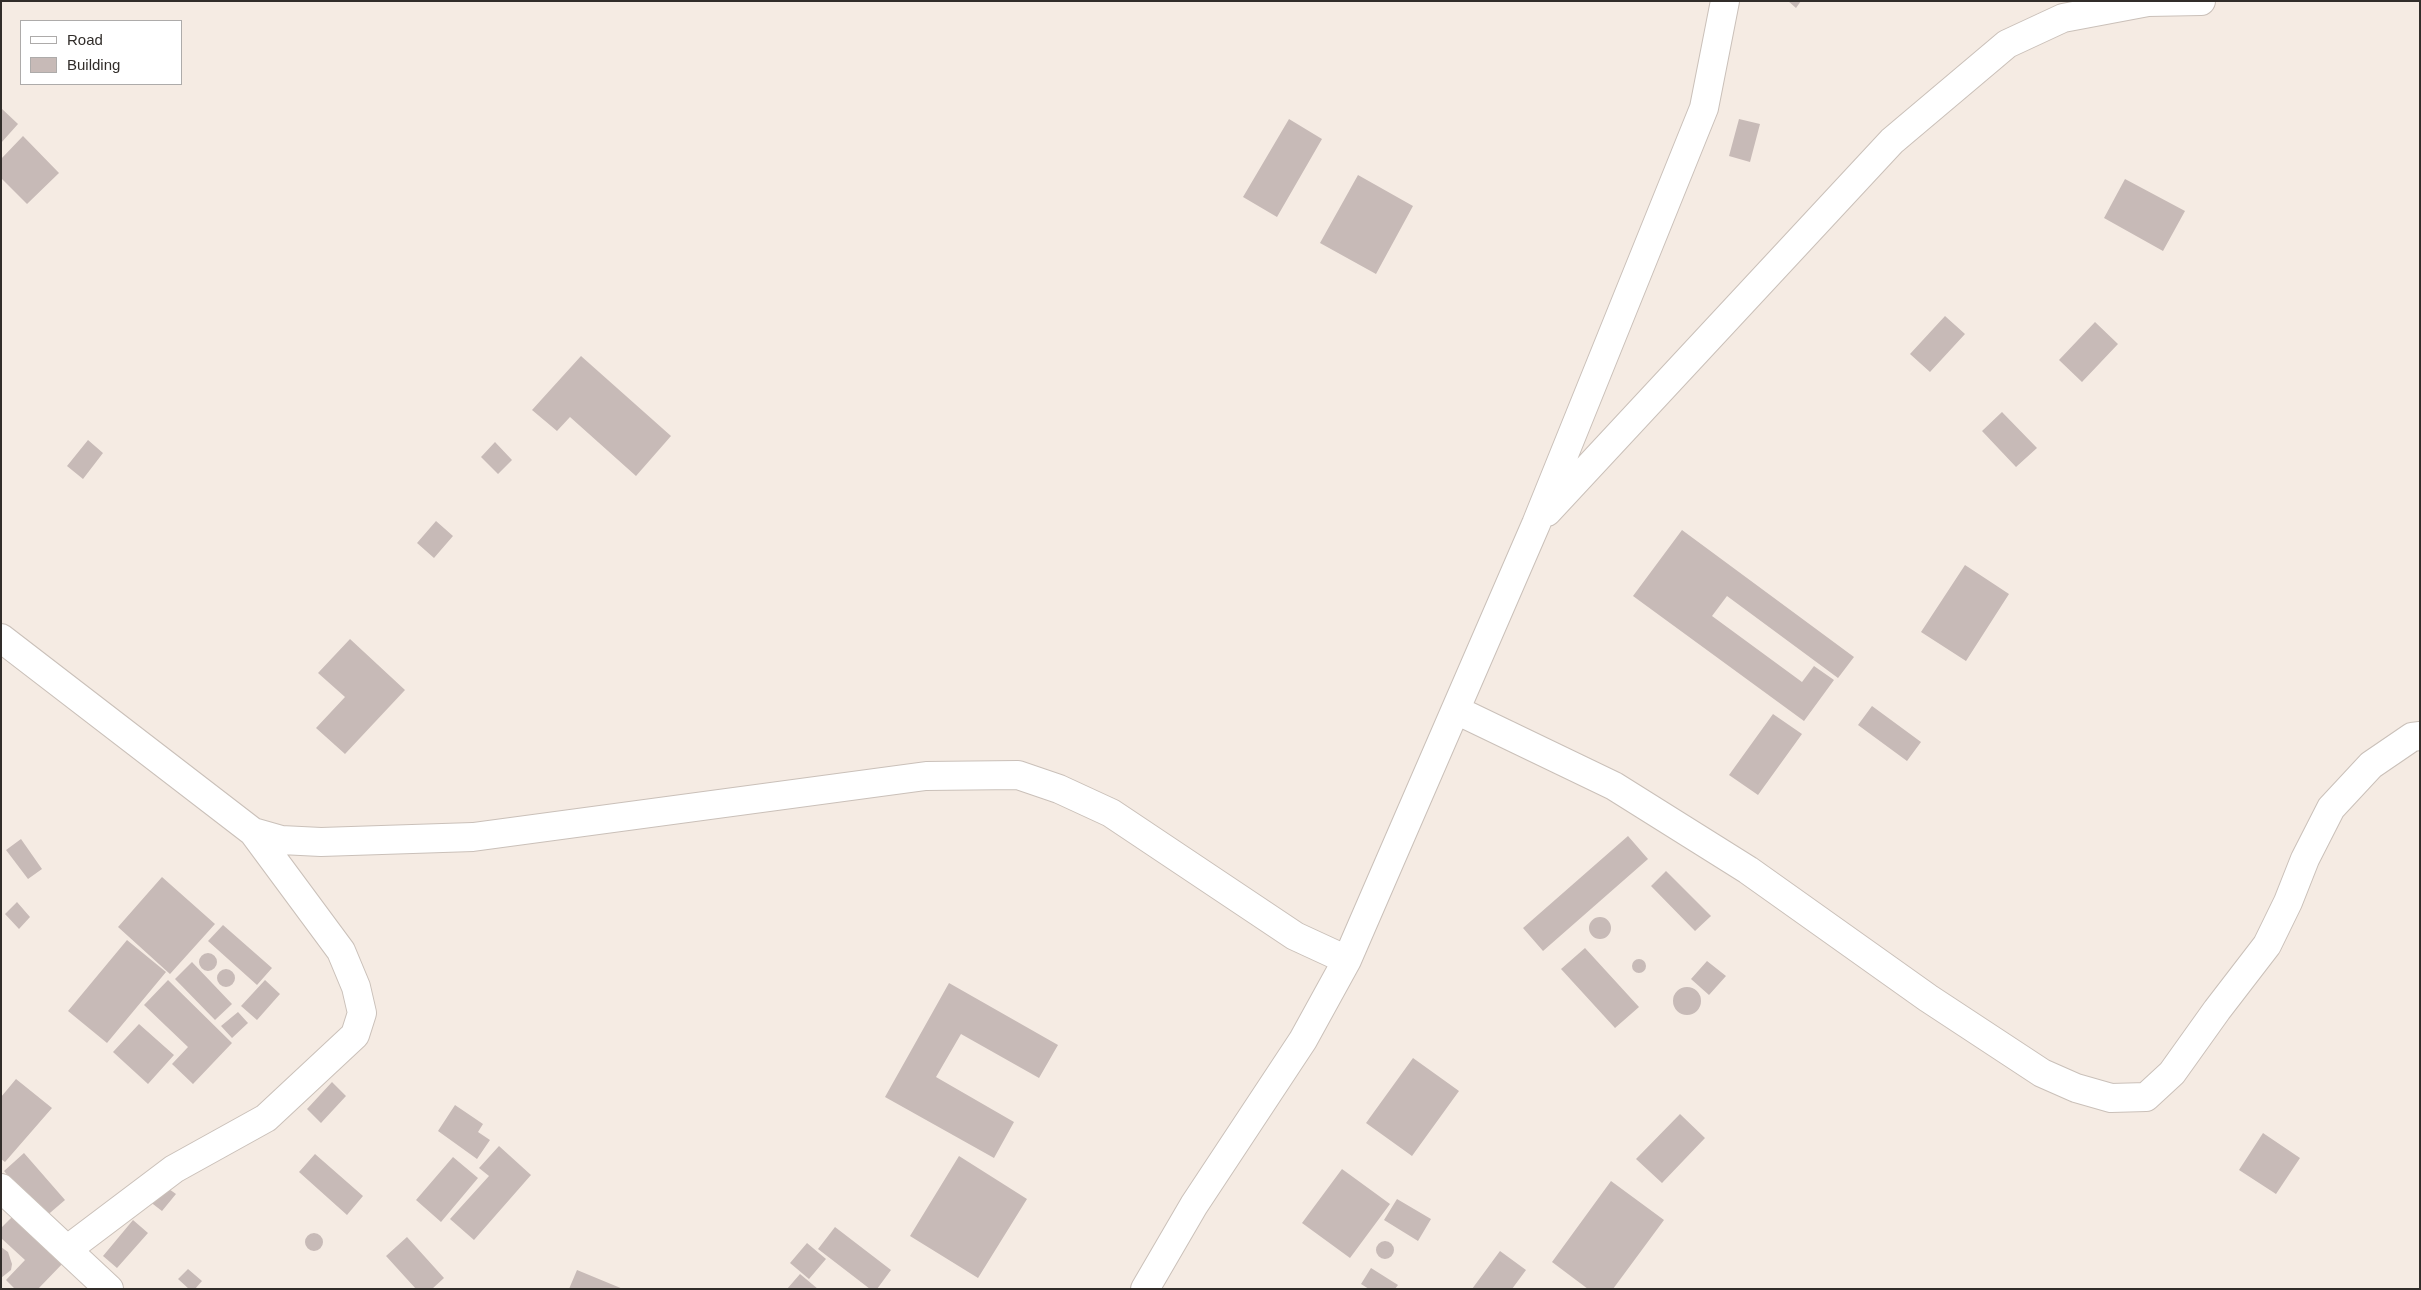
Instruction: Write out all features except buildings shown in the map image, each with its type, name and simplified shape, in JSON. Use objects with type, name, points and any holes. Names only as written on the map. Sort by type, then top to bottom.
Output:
[{"type":"street","points":[[1145,1289],[1194,1205],[1302,1040],[1347,960],[1536,524],[1704,108],[1725,1]]},
{"type":"street","points":[[1536,524],[1892,141],[2007,44],[2063,18],[2148,2],[2201,1]]},
{"type":"street","points":[[1,638],[252,832],[341,951],[356,987],[362,1012],[355,1036],[266,1118],[174,1169],[68,1249]]},
{"type":"street","points":[[1456,710],[1614,786],[1748,870],[1928,998],[2042,1073],[2076,1088],[2111,1098],[2146,1098],[2172,1074],[2217,1010],[2267,945],[2288,902],[2305,859],[2331,808],[2371,765],[2412,737],[2420,736]]},
{"type":"street","points":[[252,832],[282,840],[320,842],[473,838],[828,791],[926,776],[1018,775],[1059,789],[1111,813],[1295,936],[1347,960]]},
{"type":"street","points":[[1,1188],[109,1289]]}]
